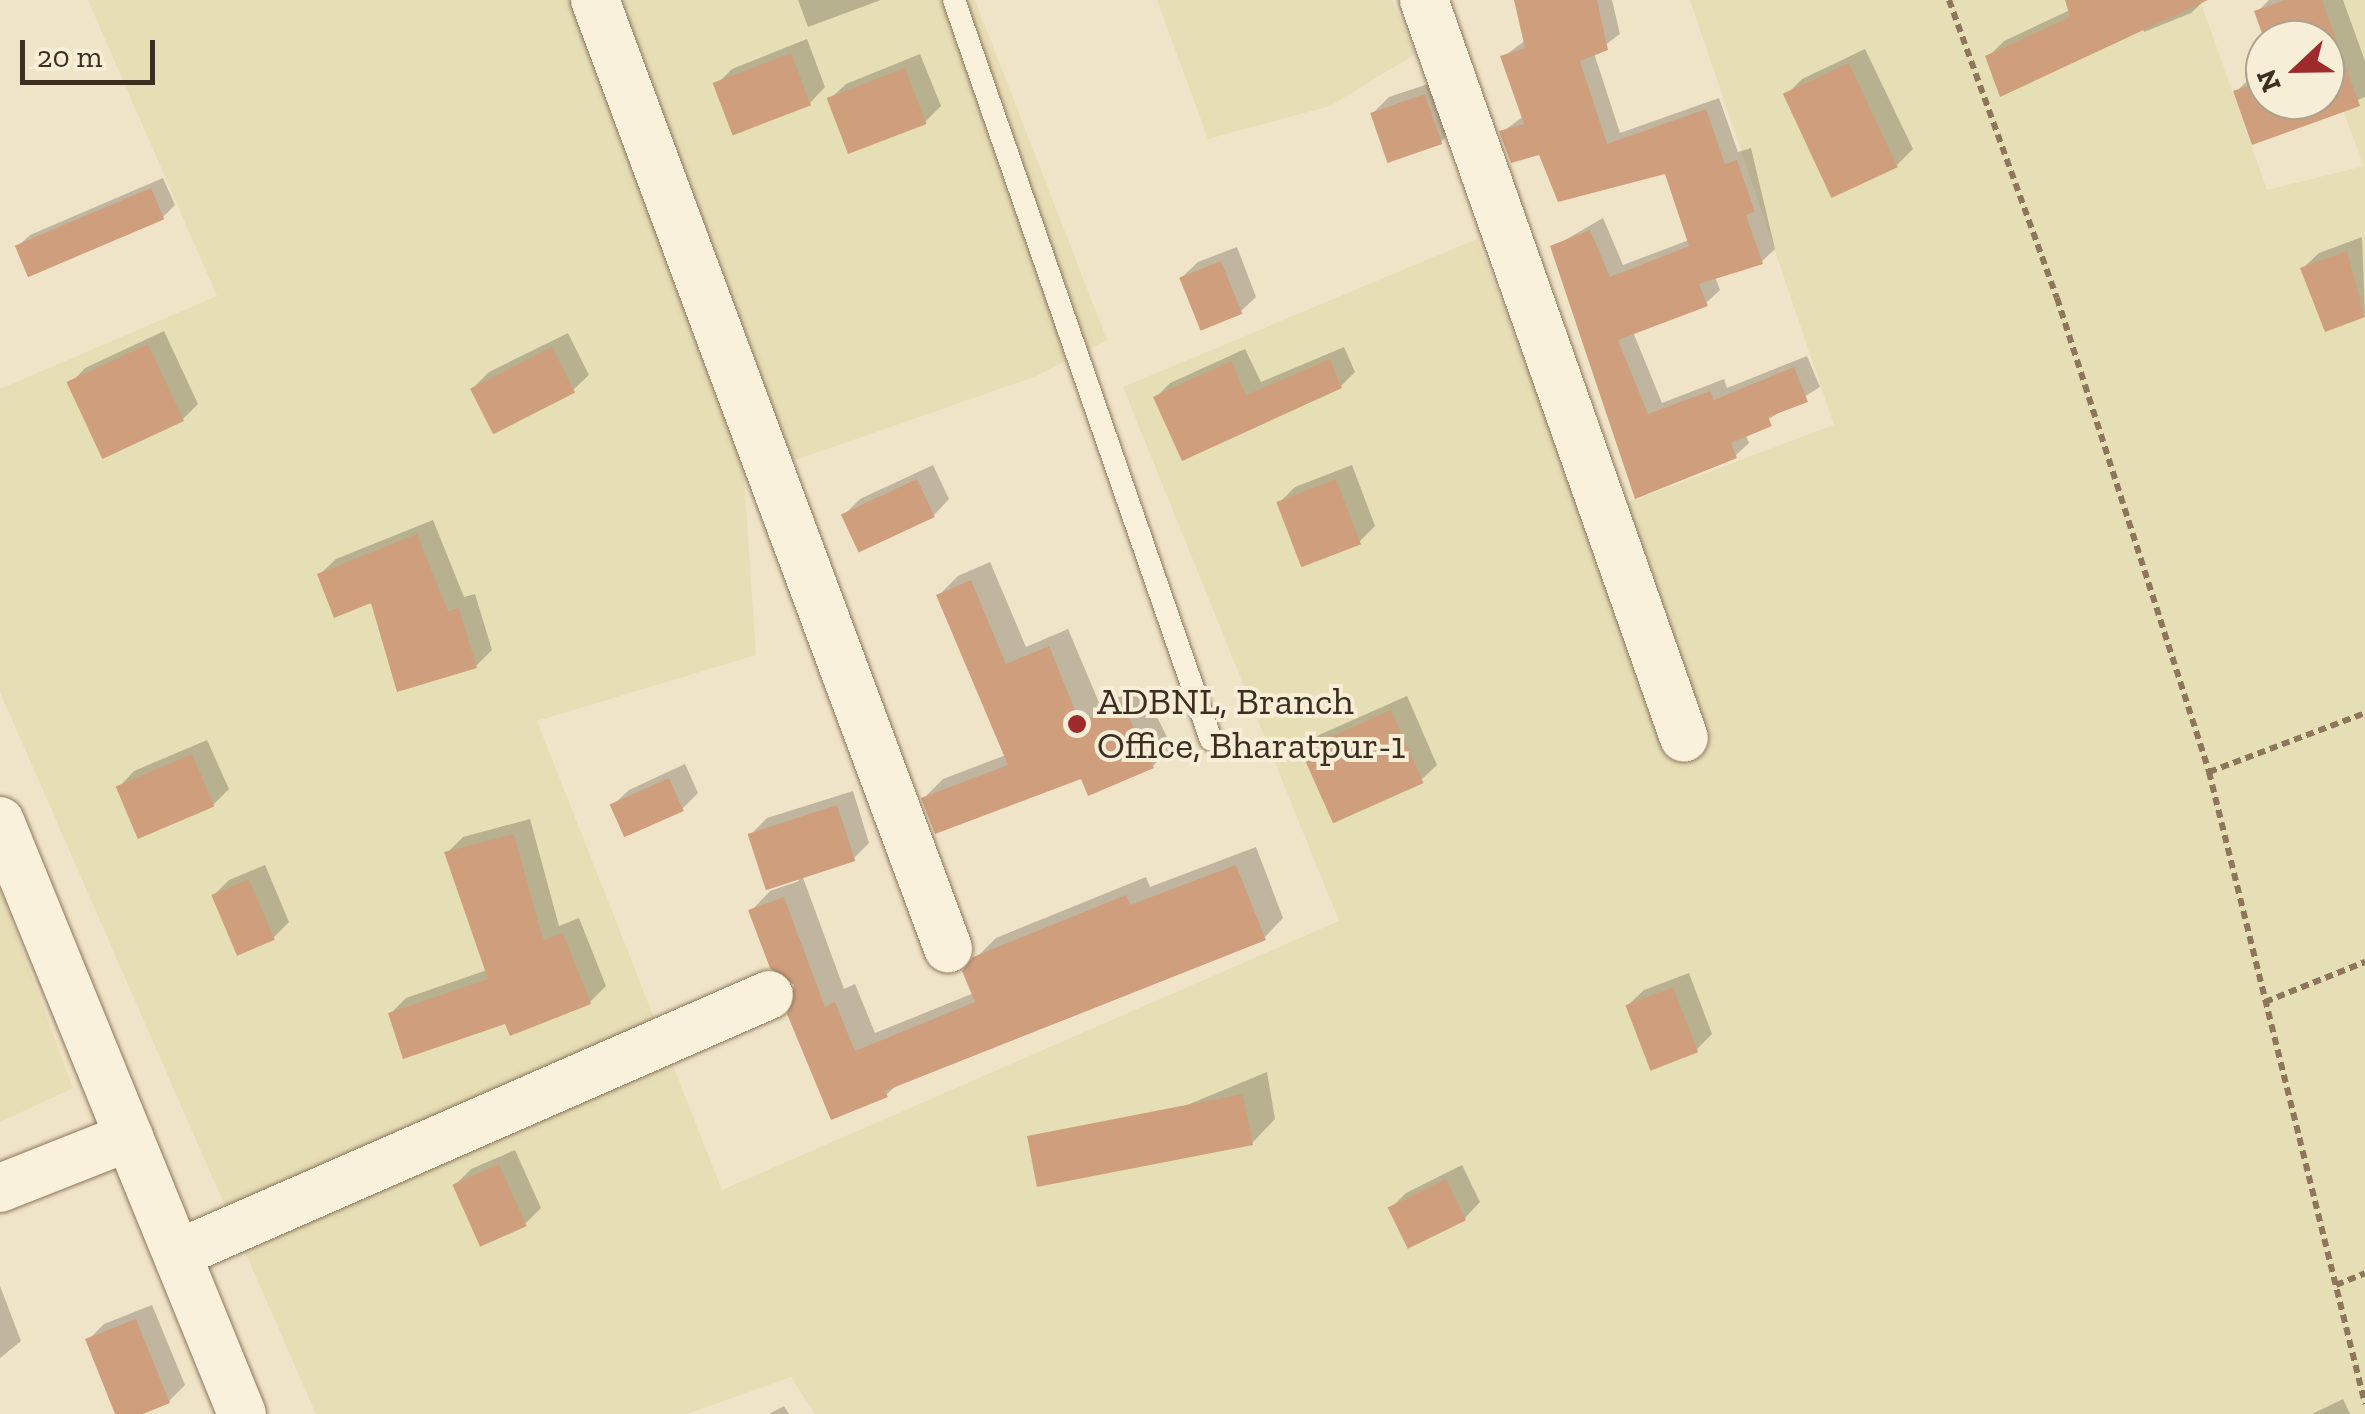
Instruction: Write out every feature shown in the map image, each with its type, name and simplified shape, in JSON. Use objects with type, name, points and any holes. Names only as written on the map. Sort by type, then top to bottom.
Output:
[{"type":"street","points":[[595,0],[948,948]]},
{"type":"street","points":[[1424,0],[1684,738]]},
{"type":"street","points":[[0,821],[242,1414]]},
{"type":"street","points":[[177,1254],[768,996]]},
{"type":"street","points":[[0,1188],[128,1137]]},
{"type":"lane","points":[[954,0],[1211,740]]},
{"type":"path","points":[[1949,0],[2057,298],[2209,772],[2365,1404]]},
{"type":"path","points":[[2209,772],[2365,713]]},
{"type":"path","points":[[2266,1002],[2365,962]]},
{"type":"path","points":[[2336,1285],[2365,1273]]},
{"type":"shaded area","points":[[88,0],[975,0],[1107,340],[1034,377],[744,478],[756,655],[537,721],[722,1190],[1339,921],[1123,387],[1477,239],[1586,518],[1834,425],[1690,0],[2200,0],[2267,190],[2364,166],[2345,116],[2345,20],[2313,20],[2301,0],[2365,0],[2365,1414],[815,1414],[791,1377],[687,1414],[316,1414],[0,692],[0,389],[217,296]]},
{"type":"shaded area","points":[[1157,0],[1392,0],[1415,54],[1330,106],[1208,139]]},
{"type":"shaded area","points":[[0,890],[73,1088],[0,1122]]},
{"type":"building","points":[[1514,0],[1597,0],[1608,50],[1580,61],[1607,144],[1706,109],[1725,164],[1737,160],[1755,212],[1746,215],[1763,264],[1699,284],[1708,306],[1618,340],[1648,414],[1710,391],[1714,400],[1794,367],[1808,402],[1768,417],[1772,426],[1731,443],[1737,458],[1635,499],[1550,246],[1590,230],[1610,277],[1689,246],[1665,174],[1558,202],[1539,155],[1511,163],[1499,131],[1524,124],[1500,56],[1525,48]]},
{"type":"building","points":[[2065,0],[2208,0],[2000,97],[1985,56],[2070,17]]},
{"type":"building","points":[[2285,0],[2322,0],[2329,20],[2257,20],[2254,11]]},
{"type":"building","points":[[791,53],[811,105],[733,135],[713,83]]},
{"type":"building","points":[[1849,63],[1898,167],[1831,198],[1783,94]]},
{"type":"building","points":[[2345,64],[2360,106],[2345,111]]},
{"type":"building","points":[[905,68],[927,124],[848,154],[827,98]]},
{"type":"building","points":[[2245,87],[2245,120],[2321,120],[2252,145],[2233,91]]},
{"type":"building","points":[[1425,94],[1442,144],[1387,163],[1370,113]]},
{"type":"building","points":[[151,188],[164,219],[28,277],[15,246]]},
{"type":"building","points":[[2347,251],[2365,317],[2325,332],[2300,268]]},
{"type":"building","points":[[1221,261],[1242,314],[1201,331],[1179,278]]},
{"type":"building","points":[[148,344],[184,421],[102,459],[66,382]]},
{"type":"building","points":[[552,347],[575,392],[493,434],[470,389]]},
{"type":"building","points":[[1330,359],[1342,388],[1182,461],[1153,397],[1231,361],[1246,395]]},
{"type":"building","points":[[917,479],[935,517],[859,553],[841,514]]},
{"type":"building","points":[[1336,479],[1361,544],[1301,567],[1276,502]]},
{"type":"building","points":[[417,534],[448,611],[459,608],[477,668],[397,692],[371,603],[334,618],[317,574]]},
{"type":"building","points":[[971,580],[1006,664],[1049,646],[1080,722],[1122,704],[1154,768],[1088,796],[1081,779],[935,834],[921,798],[1008,765],[936,595]]},
{"type":"building","points":[[1391,710],[1424,783],[1333,823],[1301,750]]},
{"type":"building","points":[[192,754],[214,806],[138,839],[116,786]]},
{"type":"building","points":[[669,778],[684,811],[624,837],[610,804]]},
{"type":"building","points":[[837,805],[855,861],[766,890],[748,834]]},
{"type":"building","points":[[514,834],[543,940],[563,933],[591,1004],[510,1036],[505,1024],[403,1059],[388,1013],[488,979],[444,852]]},
{"type":"building","points":[[1236,865],[1266,940],[885,1091],[888,1097],[831,1120],[787,1014],[794,985],[770,968],[748,910],[784,897],[825,1007],[835,1002],[855,1051],[975,1002],[962,971],[973,957],[1126,895],[1130,905]]},
{"type":"building","points":[[249,879],[275,940],[237,956],[211,895]]},
{"type":"building","points":[[1673,987],[1698,1052],[1650,1071],[1625,1005]]},
{"type":"building","points":[[1243,1094],[1253,1145],[1037,1187],[1027,1136]]},
{"type":"building","points":[[499,1164],[527,1226],[480,1247],[452,1185]]},
{"type":"building","points":[[1446,1179],[1466,1220],[1408,1249],[1388,1207]]},
{"type":"building","points":[[136,1319],[170,1403],[143,1414],[115,1414],[85,1339]]},
{"type":"place","name":"ADBNL, Branch Office, Bharatpur-1","points":[[1077,724]]}]
